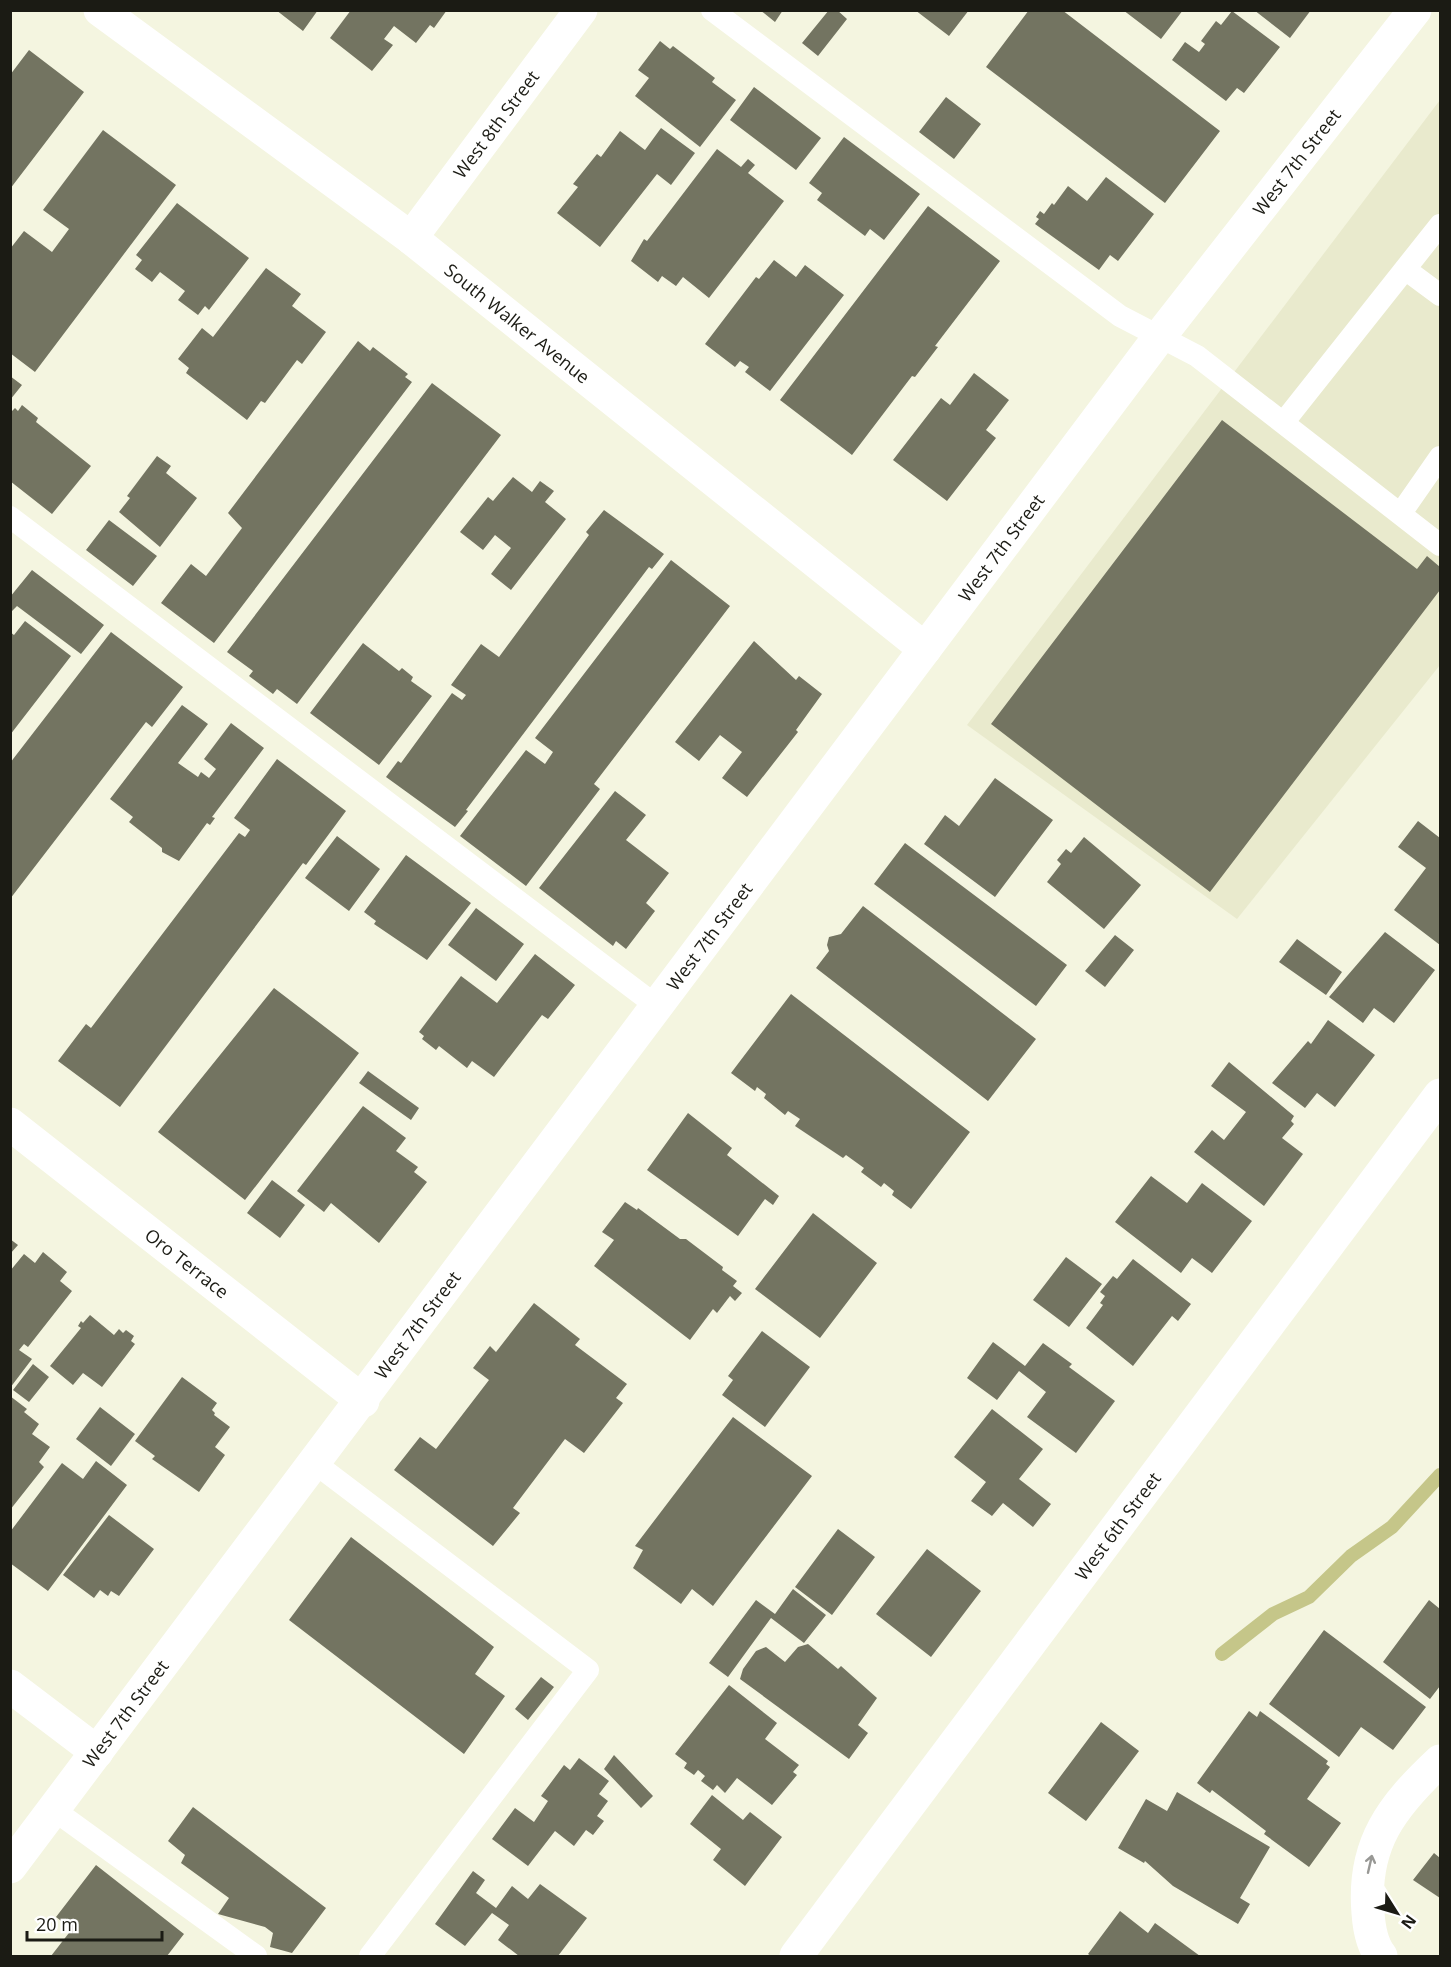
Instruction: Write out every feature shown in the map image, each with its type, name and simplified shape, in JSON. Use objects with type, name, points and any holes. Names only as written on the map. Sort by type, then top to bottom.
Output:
[{"type":"street","name":"South Walker Avenue","points":[[100,10],[411,238],[925,650]]},
{"type":"street","name":"West 8th Street","points":[[411,238],[581,10]]},
{"type":"street","name":"West 7th Street","points":[[10,1867],[316,1464],[1160,336],[1415,10]]},
{"type":"street","name":"West 6th Street","points":[[796,1956],[1440,1095]]},
{"type":"street","name":"Oro Terrace","points":[[10,1125],[363,1401]]},
{"type":"street","points":[[10,1686],[97,1752]]},
{"type":"street","points":[[1381,1956],[1376,1951],[1368,1922],[1365,1884],[1371,1857],[1386,1823],[1401,1801],[1440,1761]]},
{"type":"lane","points":[[712,10],[1120,316],[1197,356],[1440,545]]},
{"type":"lane","points":[[1283,423],[1440,225]]},
{"type":"lane","points":[[1405,269],[1440,295]]},
{"type":"lane","points":[[1401,513],[1440,457]]},
{"type":"lane","points":[[10,517],[658,1007]]},
{"type":"lane","points":[[316,1464],[588,1670],[370,1956]]},
{"type":"lane","points":[[54,1810],[256,1956]]},
{"type":"shaded area","points":[[1440,100],[1440,665],[1237,919],[967,725]]},
{"type":"building","points":[[276,10],[318,10],[303,31]]},
{"type":"building","points":[[351,10],[447,10],[434,28],[430,25],[416,43],[394,26],[384,39],[393,45],[372,71],[330,38]]},
{"type":"building","points":[[760,10],[783,10],[775,22]]},
{"type":"building","points":[[829,10],[837,10],[847,19],[818,56],[802,43]]},
{"type":"building","points":[[915,10],[969,10],[949,36]]},
{"type":"building","points":[[1029,10],[1062,10],[1220,131],[1165,203],[986,67]]},
{"type":"building","points":[[1123,10],[1183,10],[1161,39]]},
{"type":"building","points":[[1254,10],[1311,10],[1290,38]]},
{"type":"building","points":[[1232,11],[1280,47],[1244,93],[1237,88],[1226,101],[1172,60],[1185,42],[1199,52],[1205,44],[1201,41],[1216,21],[1221,25]]},
{"type":"building","points":[[660,41],[670,49],[673,46],[715,78],[712,82],[736,100],[700,147],[635,96],[649,78],[638,70]]},
{"type":"building","points":[[29,50],[84,92],[10,189],[10,75]]},
{"type":"building","points":[[754,87],[821,138],[796,170],[730,120]]},
{"type":"building","points":[[946,97],[981,124],[954,159],[919,132]]},
{"type":"building","points":[[661,128],[695,153],[671,185],[657,174],[600,247],[557,213],[578,187],[573,184],[597,154],[601,157],[620,131],[645,150]]},
{"type":"building","points":[[103,130],[176,185],[35,372],[10,353],[10,249],[24,231],[52,252],[69,229],[43,210]]},
{"type":"building","points":[[844,137],[920,194],[884,240],[870,229],[865,236],[817,200],[822,193],[809,183]]},
{"type":"building","points":[[717,149],[741,167],[748,159],[755,165],[748,173],[784,201],[709,298],[683,277],[676,286],[662,276],[658,282],[631,261],[644,239],[647,241]]},
{"type":"building","points":[[1106,177],[1154,214],[1118,261],[1110,255],[1099,270],[1035,224],[1039,219],[1036,217],[1040,211],[1044,214],[1068,186],[1087,201]]},
{"type":"building","points":[[177,203],[249,258],[209,310],[205,306],[198,315],[178,300],[185,291],[160,272],[152,282],[135,269],[142,260],[136,255]]},
{"type":"building","points":[[928,206],[1000,261],[935,346],[938,347],[915,377],[912,376],[852,455],[780,400]]},
{"type":"building","points":[[774,260],[796,277],[805,265],[844,295],[770,391],[745,372],[749,367],[740,361],[735,367],[705,344],[756,277],[759,279]]},
{"type":"building","points":[[266,268],[301,294],[292,306],[326,332],[302,364],[297,360],[265,403],[261,401],[247,420],[186,373],[189,368],[178,359],[202,328],[213,337]]},
{"type":"building","points":[[358,341],[370,351],[373,347],[408,374],[405,377],[412,382],[214,643],[161,603],[191,564],[206,576],[242,528],[228,513]]},
{"type":"building","points":[[974,373],[1009,400],[986,430],[996,438],[947,501],[893,460],[941,398],[950,405]]},
{"type":"building","points":[[10,376],[22,385],[10,400]]},
{"type":"building","points":[[432,383],[501,435],[297,704],[277,689],[273,694],[249,676],[253,671],[227,652]]},
{"type":"building","points":[[22,405],[38,418],[36,422],[91,466],[52,514],[10,481],[10,413],[15,408],[18,411]]},
{"type":"building","points":[[1222,420],[1417,569],[1427,556],[1440,567],[1440,590],[1210,892],[991,724]]},
{"type":"building","points":[[157,456],[171,466],[166,473],[197,498],[160,547],[119,512],[130,498],[127,496]]},
{"type":"building","points":[[513,477],[532,492],[540,481],[554,491],[545,502],[566,519],[511,590],[491,574],[511,548],[495,535],[483,550],[460,532],[488,497],[493,501]]},
{"type":"building","points":[[604,510],[664,554],[652,569],[649,567],[455,827],[386,777],[398,761],[401,763],[452,693],[462,700],[466,695],[451,685],[481,644],[499,657],[589,535],[586,532]]},
{"type":"building","points":[[109,520],[157,556],[133,586],[86,550]]},
{"type":"building","points":[[671,560],[730,606],[594,784],[600,789],[526,886],[460,836],[526,750],[545,764],[553,752],[535,738]]},
{"type":"building","points":[[32,570],[104,625],[81,654],[17,606],[12,611],[10,609],[10,597]]},
{"type":"building","points":[[25,621],[71,656],[10,735],[10,632],[14,635]]},
{"type":"building","points":[[111,632],[183,687],[152,727],[146,722],[10,899],[10,763]]},
{"type":"building","points":[[754,641],[796,680],[799,676],[822,694],[796,730],[798,732],[747,797],[722,778],[742,752],[720,735],[699,761],[675,742]]},
{"type":"building","points":[[363,643],[399,671],[402,668],[413,677],[411,681],[432,696],[379,765],[310,713]]},
{"type":"building","points":[[182,705],[208,724],[178,763],[198,777],[201,772],[209,778],[216,769],[204,759],[231,723],[264,748],[212,817],[215,818],[210,825],[207,823],[179,861],[162,852],[162,848],[129,822],[133,817],[110,799]]},
{"type":"building","points":[[277,759],[346,811],[306,865],[303,863],[120,1107],[58,1061],[86,1024],[91,1028],[239,833],[245,837],[250,830],[234,818]]},
{"type":"building","points":[[995,778],[1053,820],[995,897],[924,844],[945,815],[959,826]]},
{"type":"building","points":[[615,791],[646,815],[626,840],[669,873],[646,903],[655,911],[626,949],[616,941],[613,946],[539,888]]},
{"type":"building","points":[[1418,821],[1440,838],[1440,945],[1394,910],[1426,868],[1398,847]]},
{"type":"building","points":[[337,836],[380,869],[349,911],[305,878]]},
{"type":"building","points":[[1084,837],[1141,885],[1104,929],[1047,882],[1061,864],[1057,860],[1066,849],[1071,853]]},
{"type":"building","points":[[905,843],[1067,965],[1036,1006],[874,884]]},
{"type":"building","points":[[406,855],[471,903],[427,960],[374,924],[376,921],[364,912]]},
{"type":"building","points":[[863,906],[1036,1039],[988,1101],[816,968],[829,951],[827,945],[829,937],[841,934]]},
{"type":"building","points":[[476,908],[524,944],[496,981],[448,945]]},
{"type":"building","points":[[1385,932],[1435,970],[1394,1023],[1374,1008],[1363,1023],[1329,997]]},
{"type":"building","points":[[1115,935],[1134,950],[1105,987],[1085,971]]},
{"type":"building","points":[[1297,939],[1342,972],[1326,995],[1279,962]]},
{"type":"building","points":[[535,954],[575,985],[548,1019],[542,1015],[494,1077],[472,1061],[467,1068],[439,1046],[436,1050],[422,1039],[424,1036],[419,1032],[461,976],[497,1003]]},
{"type":"building","points":[[274,988],[359,1053],[245,1200],[158,1132]]},
{"type":"building","points":[[791,994],[970,1132],[911,1209],[892,1195],[894,1191],[884,1183],[881,1187],[861,1172],[864,1168],[846,1155],[843,1158],[795,1126],[800,1119],[788,1111],[785,1115],[764,1098],[766,1094],[757,1087],[755,1091],[731,1073]]},
{"type":"building","points":[[1328,1020],[1375,1055],[1335,1107],[1317,1093],[1305,1108],[1272,1083],[1308,1041],[1311,1044]]},
{"type":"building","points":[[1229,1062],[1294,1116],[1291,1121],[1294,1124],[1282,1138],[1303,1154],[1264,1206],[1194,1152],[1212,1130],[1224,1140],[1246,1112],[1211,1086]]},
{"type":"building","points":[[368,1071],[419,1108],[411,1120],[359,1083]]},
{"type":"building","points":[[363,1106],[406,1138],[396,1151],[418,1167],[414,1172],[427,1182],[379,1243],[331,1203],[324,1212],[297,1191]]},
{"type":"building","points":[[688,1113],[732,1148],[727,1155],[779,1196],[773,1205],[765,1199],[738,1236],[647,1170]]},
{"type":"building","points":[[1151,1176],[1187,1203],[1202,1183],[1252,1221],[1212,1273],[1192,1258],[1181,1273],[1115,1222]]},
{"type":"building","points":[[272,1180],[305,1205],[280,1238],[247,1213]]},
{"type":"building","points":[[625,1202],[637,1210],[638,1208],[680,1239],[686,1239],[723,1267],[722,1270],[737,1281],[733,1286],[742,1293],[735,1301],[730,1296],[717,1313],[713,1309],[690,1340],[594,1266],[614,1240],[602,1232]]},
{"type":"building","points":[[813,1213],[877,1263],[820,1338],[755,1289]]},
{"type":"building","points":[[10,1239],[18,1245],[10,1254]]},
{"type":"building","points":[[43,1252],[67,1272],[60,1281],[72,1291],[28,1347],[24,1344],[19,1350],[32,1359],[10,1388],[10,1271],[24,1254],[35,1263]]},
{"type":"building","points":[[1066,1257],[1102,1284],[1069,1327],[1033,1300]]},
{"type":"building","points":[[1133,1259],[1191,1304],[1178,1321],[1172,1316],[1133,1366],[1086,1328],[1103,1305],[1100,1303],[1105,1296],[1100,1292],[1113,1276],[1117,1279]]},
{"type":"building","points":[[534,1303],[580,1339],[575,1345],[627,1384],[616,1398],[623,1403],[584,1453],[565,1439],[513,1508],[520,1513],[493,1546],[394,1470],[420,1437],[436,1449],[489,1380],[473,1368],[490,1346],[496,1352]]},
{"type":"building","points":[[90,1315],[114,1335],[119,1329],[123,1333],[126,1330],[134,1336],[131,1341],[135,1344],[102,1387],[83,1373],[73,1385],[50,1366],[81,1328],[78,1326],[81,1321],[83,1323]]},
{"type":"building","points":[[762,1331],[810,1367],[765,1427],[722,1395],[733,1380],[728,1376]]},
{"type":"building","points":[[993,1342],[1025,1366],[1043,1343],[1072,1364],[1069,1367],[1115,1401],[1076,1453],[1027,1417],[1046,1392],[1019,1371],[997,1400],[967,1378]]},
{"type":"building","points":[[33,1364],[49,1377],[29,1402],[13,1390]]},
{"type":"building","points":[[182,1377],[217,1403],[212,1410],[214,1415],[230,1427],[215,1447],[225,1455],[199,1492],[152,1459],[155,1456],[135,1441]]},
{"type":"building","points":[[10,1396],[27,1409],[24,1412],[39,1424],[32,1434],[50,1447],[39,1462],[44,1467],[10,1510]]},
{"type":"building","points":[[100,1407],[135,1434],[111,1466],[76,1439]]},
{"type":"building","points":[[992,1409],[1043,1449],[1019,1479],[1051,1504],[1033,1527],[1003,1503],[992,1516],[971,1501],[986,1482],[954,1457]]},
{"type":"building","points":[[733,1417],[812,1476],[713,1606],[692,1589],[681,1604],[633,1568],[643,1550],[635,1546]]},
{"type":"building","points":[[96,1461],[127,1485],[48,1591],[10,1563],[10,1532],[62,1463],[83,1479]]},
{"type":"building","points":[[109,1515],[154,1549],[119,1596],[111,1591],[108,1596],[100,1590],[94,1598],[63,1575]]},
{"type":"building","points":[[838,1529],[875,1557],[832,1615],[795,1587]]},
{"type":"building","points":[[351,1537],[494,1647],[475,1674],[505,1696],[464,1754],[289,1620]]},
{"type":"building","points":[[927,1549],[981,1591],[931,1657],[876,1614]]},
{"type":"building","points":[[793,1589],[826,1615],[804,1643],[771,1618],[728,1677],[709,1663],[756,1600],[775,1614]]},
{"type":"building","points":[[1429,1600],[1440,1609],[1440,1686],[1430,1699],[1383,1662]]},
{"type":"building","points":[[1324,1630],[1426,1707],[1393,1750],[1361,1727],[1339,1757],[1269,1704]]},
{"type":"building","points":[[808,1644],[838,1669],[841,1666],[877,1698],[858,1725],[868,1733],[849,1759],[740,1679],[743,1669],[756,1651],[766,1647],[785,1662],[798,1647]]},
{"type":"building","points":[[541,1677],[554,1687],[528,1720],[515,1709]]},
{"type":"building","points":[[729,1685],[777,1723],[765,1739],[799,1765],[793,1772],[797,1775],[772,1805],[737,1778],[725,1793],[717,1785],[713,1790],[701,1781],[705,1776],[698,1770],[694,1775],[684,1768],[687,1763],[675,1754]]},
{"type":"building","points":[[1249,1711],[1257,1717],[1260,1711],[1328,1761],[1326,1764],[1330,1767],[1307,1799],[1341,1823],[1309,1867],[1264,1834],[1266,1831],[1212,1790],[1210,1793],[1197,1783]]},
{"type":"building","points":[[1101,1722],[1139,1751],[1086,1821],[1048,1793]]},
{"type":"building","points":[[614,1755],[653,1796],[641,1808],[604,1769]]},
{"type":"building","points":[[579,1758],[609,1781],[599,1794],[608,1801],[597,1816],[604,1821],[593,1835],[586,1830],[574,1846],[555,1831],[528,1866],[492,1839],[515,1808],[534,1822],[548,1801],[541,1796],[564,1765],[570,1770]]},
{"type":"building","points":[[1177,1792],[1270,1847],[1240,1898],[1250,1904],[1238,1924],[1173,1886],[1145,1861],[1144,1863],[1118,1848],[1146,1799],[1167,1811]]},
{"type":"building","points":[[712,1795],[743,1820],[750,1812],[782,1837],[745,1886],[713,1860],[721,1849],[690,1824]]},
{"type":"building","points":[[193,1807],[326,1908],[292,1953],[270,1947],[273,1933],[265,1927],[218,1914],[229,1898],[181,1863],[185,1855],[168,1841]]},
{"type":"building","points":[[1434,1853],[1440,1858],[1440,1898],[1413,1880]]},
{"type":"building","points":[[96,1865],[184,1934],[167,1956],[51,1956],[72,1929],[56,1917]]},
{"type":"building","points":[[473,1871],[485,1880],[476,1893],[496,1908],[512,1886],[528,1899],[540,1884],[587,1918],[558,1956],[519,1956],[498,1940],[509,1925],[492,1913],[465,1946],[435,1924]]},
{"type":"building","points":[[1120,1911],[1148,1933],[1155,1923],[1200,1956],[1091,1956],[1088,1954]]},
{"type":"waterway","points":[[1222,1654],[1273,1614],[1309,1597],[1351,1556],[1392,1527],[1440,1475]]}]
